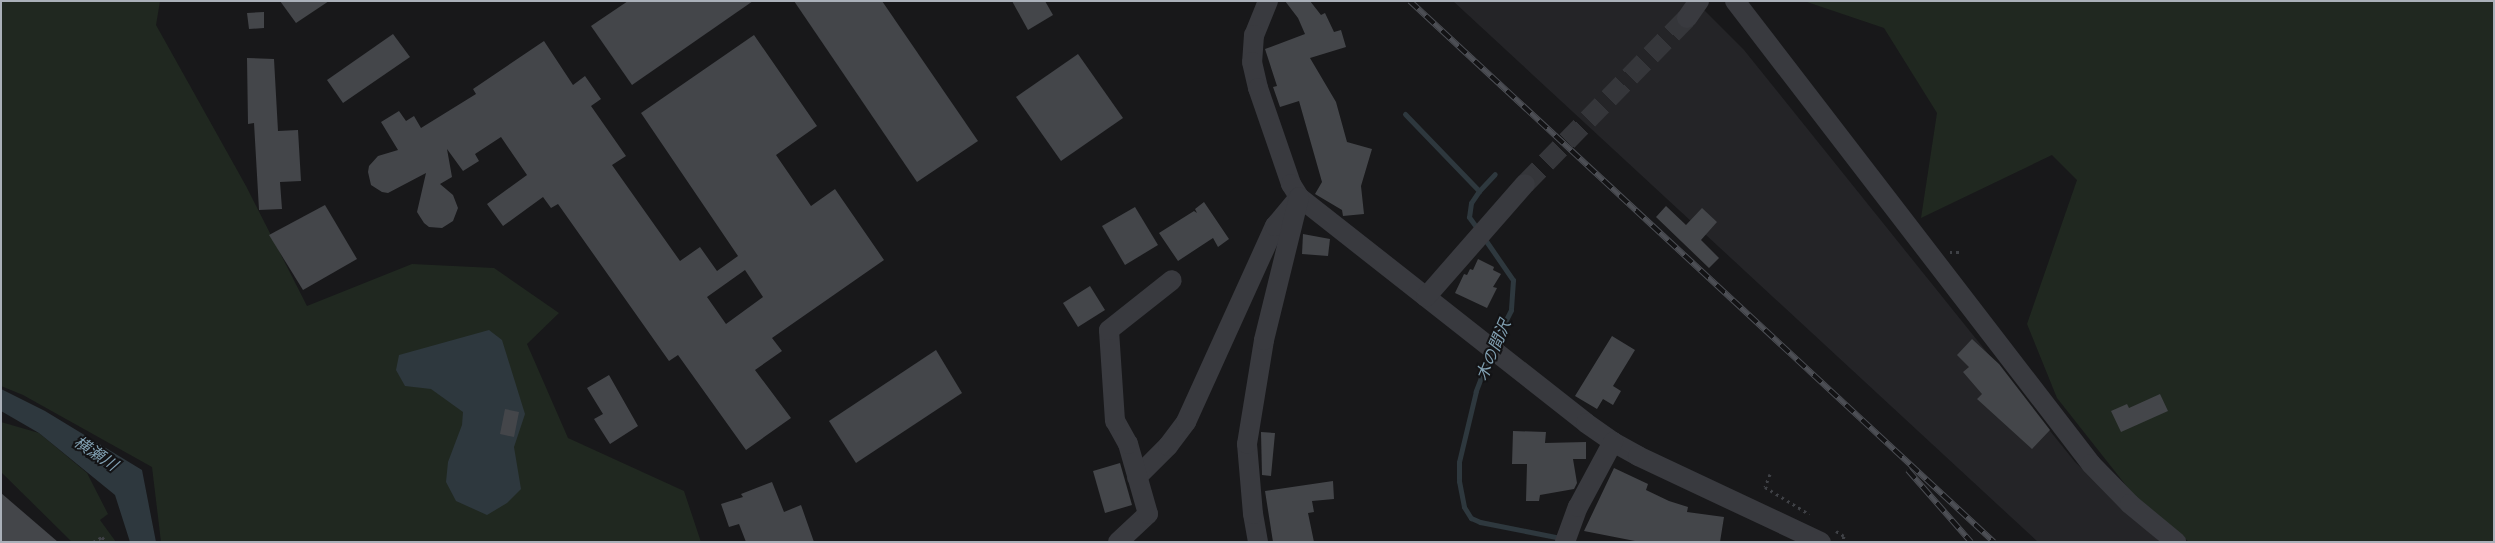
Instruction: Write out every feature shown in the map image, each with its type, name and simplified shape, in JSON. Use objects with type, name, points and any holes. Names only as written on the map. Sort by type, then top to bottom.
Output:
[{"type":"street","points":[[1268,1],[1254,35],[1252,62],[1258,88],[1291,184],[1299,197],[1586,423],[1614,442],[1638,456],[1825,534]]},
{"type":"street","points":[[1687,18],[1699,1]]},
{"type":"street","points":[[1735,1],[2092,464],[2130,504],[2176,542]]},
{"type":"street","points":[[1426,297],[1525,184]]},
{"type":"street","points":[[1137,477],[1168,446],[1186,422],[1276,226],[1299,197]]},
{"type":"street","points":[[1258,542],[1253,514],[1247,444],[1264,340],[1299,197]]},
{"type":"street","points":[[1118,542],[1148,514],[1128,444],[1115,421],[1109,330],[1172,280]]},
{"type":"street","points":[[1568,535],[1578,507],[1614,442]]},
{"type":"path","points":[[1770,474],[1765,486],[1812,516]]},
{"type":"path","points":[[1825,534],[1844,536],[1842,542]]},
{"type":"path","points":[[93,542],[102,537],[106,542]]},
{"type":"shaded area","points":[[1,1],[160,1],[156,25],[246,186],[307,306],[412,264],[494,268],[559,313],[527,344],[568,438],[684,491],[701,542],[161,542],[152,467],[23,395],[1,386]]},
{"type":"shaded area","points":[[1453,1],[1695,1],[1744,50],[2075,462],[2160,542],[2038,542]]},
{"type":"shaded area","points":[[1804,1],[2494,1],[2494,542],[2189,542],[2132,493],[2057,398],[2027,324],[2077,180],[2052,155],[1921,218],[1937,113],[1884,28]]},
{"type":"shaded area","points":[[1,422],[39,433],[87,473],[108,514],[100,520],[116,542],[72,542],[1,472]]},
{"type":"water","points":[[489,330],[502,340],[525,414],[514,447],[521,489],[507,503],[487,515],[456,501],[446,482],[448,462],[462,425],[463,412],[431,389],[405,386],[396,370],[399,355]]},
{"type":"water","name":"横瀬川","points":[[1,389],[45,411],[142,470],[156,542],[130,542],[115,495],[39,433],[1,411]]},
{"type":"building","points":[[280,1],[329,1],[296,23]]},
{"type":"building","points":[[628,1],[753,1],[632,85],[591,26]]},
{"type":"building","points":[[794,1],[882,1],[978,141],[917,182]]},
{"type":"building","points":[[1012,1],[1045,1],[1053,15],[1028,30]]},
{"type":"building","points":[[1285,1],[1310,1],[1321,15],[1325,13],[1334,32],[1341,30],[1346,47],[1310,58],[1336,102],[1347,142],[1372,149],[1361,186],[1364,214],[1343,216],[1342,210],[1315,194],[1322,182],[1299,101],[1280,107],[1273,87],[1277,86],[1265,49],[1305,34],[1298,18]]},
{"type":"building","points":[[264,12],[264,28],[249,29],[247,13]]},
{"type":"building","points":[[393,34],[410,57],[343,103],[327,80]]},
{"type":"building","points":[[754,35],[817,126],[776,155],[811,206],[835,189],[884,260],[772,338],[782,351],[755,370],[791,418],[746,450],[678,355],[669,361],[558,204],[551,208],[543,197],[503,226],[487,204],[527,175],[501,137],[475,154],[479,161],[463,171],[447,149],[452,177],[440,184],[453,195],[458,208],[453,221],[442,228],[429,227],[417,212],[426,173],[388,193],[382,192],[371,185],[368,172],[369,166],[378,156],[398,150],[381,122],[399,111],[406,121],[414,116],[421,128],[476,94],[473,89],[544,41],[573,85],[585,76],[601,99],[591,106],[626,156],[612,165],[680,261],[700,247],[717,271],[738,256],[641,113]],"holes":[[[745,270],[763,297],[726,324],[707,297]]]},
{"type":"building","points":[[1078,54],[1123,118],[1061,161],[1016,97]]},
{"type":"building","points":[[247,58],[274,59],[278,131],[298,130],[301,181],[280,182],[282,209],[259,210],[254,123],[248,124]]},
{"type":"building","points":[[1204,202],[1229,239],[1218,247],[1213,238],[1178,261],[1159,233],[1194,211],[1197,213],[1195,209]]},
{"type":"building","points":[[325,205],[357,259],[303,290],[269,235]]},
{"type":"building","points":[[1666,206],[1686,225],[1702,208],[1717,222],[1701,240],[1719,258],[1709,268],[1656,217]]},
{"type":"building","points":[[1135,207],[1158,245],[1125,265],[1102,226]]},
{"type":"building","points":[[1303,234],[1330,239],[1328,256],[1302,254]]},
{"type":"building","points":[[1478,259],[1494,267],[1493,270],[1501,274],[1493,287],[1497,288],[1487,308],[1455,293],[1464,274],[1467,275],[1470,269],[1473,270]]},
{"type":"building","points":[[1090,286],[1105,310],[1078,327],[1063,303]]},
{"type":"building","points":[[1612,336],[1635,350],[1613,386],[1621,391],[1613,405],[1603,399],[1597,409],[1575,396]]},
{"type":"building","points":[[1972,339],[1999,364],[2050,430],[2032,449],[1977,399],[1982,394],[1963,372],[1969,367],[1957,355]]},
{"type":"building","points":[[936,350],[962,393],[856,463],[829,421]]},
{"type":"building","points":[[609,375],[638,426],[610,444],[594,419],[603,414],[587,388]]},
{"type":"building","points":[[2160,394],[2168,411],[2121,432],[2111,411],[2127,404],[2129,408]]},
{"type":"building","points":[[505,409],[519,412],[514,437],[500,434]]},
{"type":"building","points":[[1513,431],[1546,432],[1545,443],[1586,442],[1586,459],[1573,459],[1577,483],[1574,489],[1540,495],[1539,501],[1526,501],[1527,464],[1512,464]]},
{"type":"building","points":[[1261,432],[1275,433],[1271,476],[1262,475]]},
{"type":"building","points":[[1120,463],[1132,505],[1105,513],[1093,471]]},
{"type":"building","points":[[1614,468],[1648,484],[1646,490],[1669,501],[1688,507],[1687,512],[1724,517],[1720,542],[1640,542],[1584,531]]},
{"type":"building","points":[[1333,481],[1334,499],[1312,501],[1314,512],[1308,513],[1314,542],[1273,542],[1265,491]]},
{"type":"building","points":[[772,482],[784,512],[801,505],[814,542],[746,542],[739,524],[729,527],[721,504],[743,497],[741,494]]},
{"type":"building","points":[[1,493],[58,542],[1,542]]},
{"type":"waterway","name":"木の間沢","points":[[1405,114],[1479,191],[1471,203],[1469,217],[1479,231]]},
{"type":"waterway","points":[[1479,191],[1495,174]]},
{"type":"waterway","name":"木の間沢","points":[[1484,238],[1513,280],[1511,310],[1494,343]]},
{"type":"waterway","name":"木の間沢","points":[[1490,354],[1476,391],[1459,462],[1459,481],[1464,507],[1471,518],[1480,522],[1561,538]]},
{"type":"tunnel","points":[[1525,184],[1687,18]]},
{"type":"railway","points":[[1410,1],[1994,542]]},
{"type":"railway","points":[[1908,470],[1971,542]]}]
